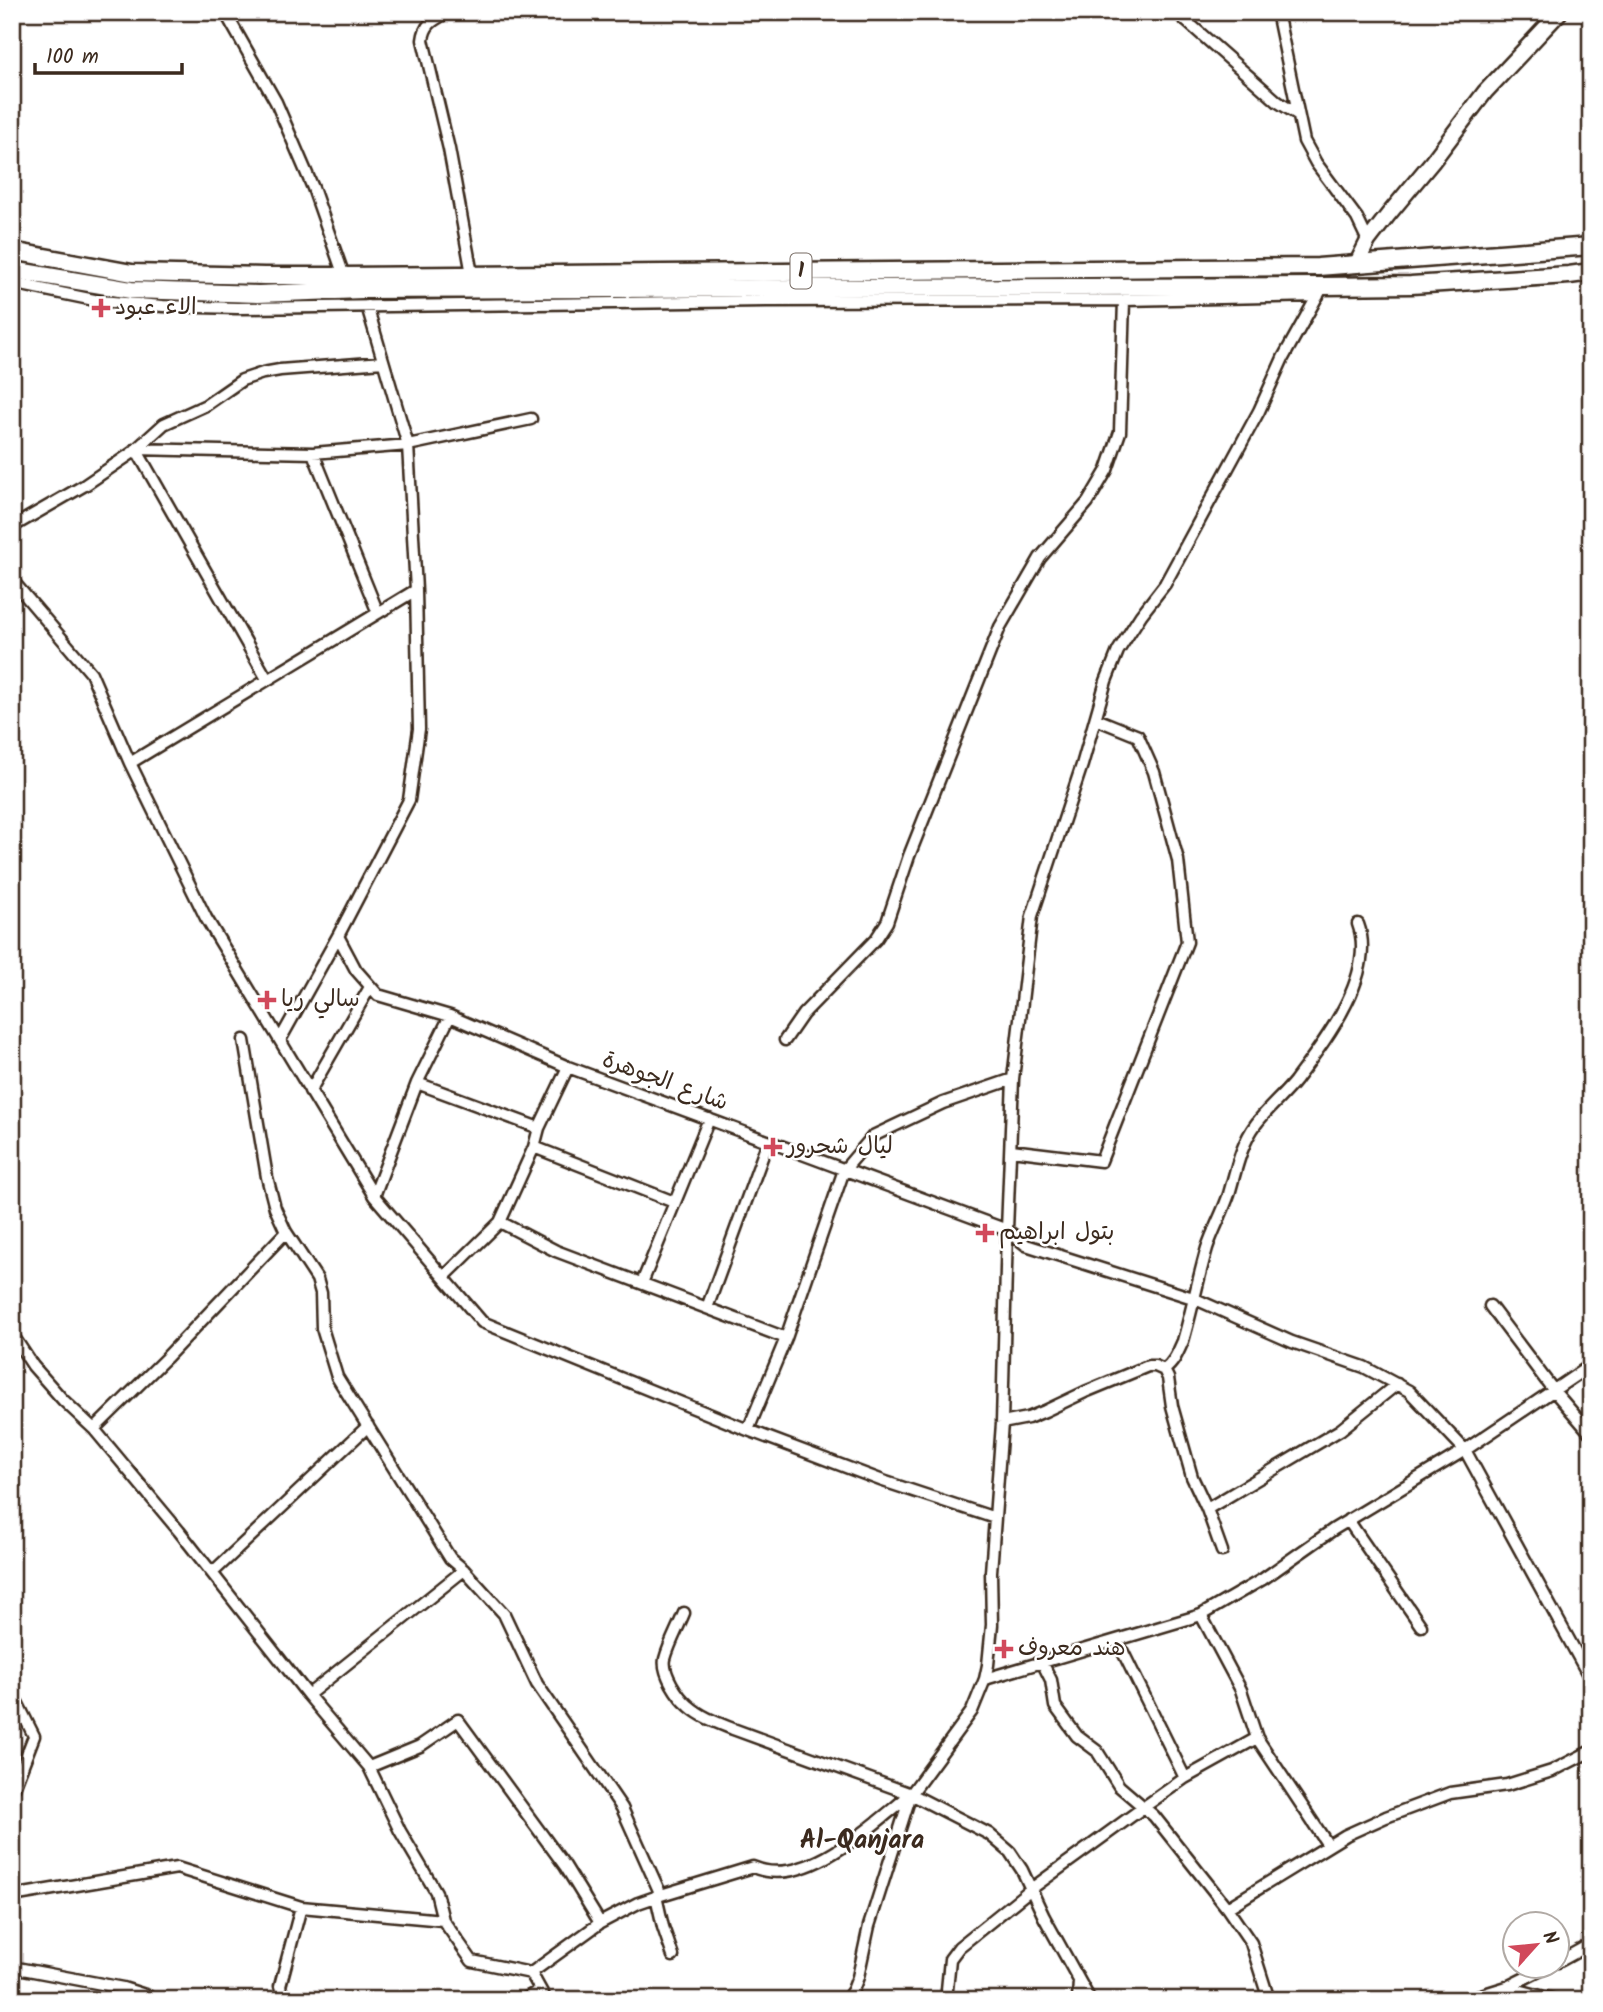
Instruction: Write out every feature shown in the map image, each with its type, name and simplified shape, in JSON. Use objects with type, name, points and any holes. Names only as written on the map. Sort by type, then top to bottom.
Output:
[{"type":"main road","name":"1","points":[[12,251],[132,273],[344,276],[1318,267],[1591,246]]},
{"type":"main road","name":"1","points":[[12,270],[131,290],[258,294],[376,290],[1320,291],[1591,272]]},
{"type":"street","points":[[225,12],[276,102],[313,188],[344,276]]},
{"type":"street","points":[[448,12],[430,23],[425,29],[423,40],[449,149],[472,274]]},
{"type":"street","points":[[1176,12],[1278,102],[1297,114]]},
{"type":"street","points":[[1277,12],[1304,141],[1309,153],[1357,218],[1368,241]]},
{"type":"street","points":[[1356,265],[1368,241],[1485,92],[1560,12]]},
{"type":"street","points":[[12,283],[99,301],[237,308],[766,301],[1124,300],[1320,291]]},
{"type":"street","points":[[12,1334],[33,1366],[94,1429],[369,1767],[400,1831],[436,1892],[443,1920],[472,1961],[531,1973],[600,1923],[638,1903],[753,1867],[764,1872],[793,1871],[840,1851],[911,1794],[972,1711],[985,1679],[991,1647],[991,1572],[1002,1423],[1013,1079],[1032,916],[1118,651],[1165,584],[1259,411],[1283,358],[1320,291]]},
{"type":"street","points":[[785,1040],[803,1014],[876,939],[887,922],[914,844],[1000,627],[1040,558],[1088,502],[1107,470],[1120,432],[1124,300]]},
{"type":"street","points":[[280,1040],[409,800],[419,729],[416,590],[408,445],[367,306]]},
{"type":"street","points":[[12,527],[85,485],[136,449],[164,425],[206,405],[242,380],[280,370],[383,362]]},
{"type":"street","points":[[136,449],[313,453],[408,445],[531,419]]},
{"type":"street","points":[[136,449],[267,680]]},
{"type":"street","points":[[313,453],[378,613]]},
{"type":"street","points":[[12,580],[91,673],[130,763],[206,918],[374,1196],[482,1322],[748,1430],[883,1481],[995,1518]]},
{"type":"street","points":[[130,763],[416,590]]},
{"type":"street","points":[[1010,1150],[1101,1161],[1187,942],[1178,860],[1154,772],[1138,736],[1096,719]]},
{"type":"street","points":[[1164,1370],[1170,1366],[1183,1341],[1208,1245],[1243,1147],[1255,1125],[1294,1081],[1349,999],[1362,949],[1358,924]]},
{"type":"street","name":"شارع الجوهرة","points":[[338,936],[356,970],[378,995],[450,1016],[568,1066],[1007,1230],[1026,1245],[1193,1298],[1292,1342],[1364,1367],[1409,1391],[1465,1450],[1591,1681]]},
{"type":"street","points":[[310,1091],[370,987]]},
{"type":"street","points":[[374,1196],[417,1083],[450,1016]]},
{"type":"street","points":[[244,1040],[267,1177],[275,1208],[286,1232],[317,1279],[321,1293],[322,1328],[337,1377],[450,1558],[504,1614],[537,1684],[622,1808],[658,1896],[663,1927],[673,1956]]},
{"type":"street","points":[[443,1278],[500,1222],[568,1066]]},
{"type":"street","points":[[748,1430],[786,1338],[844,1170],[873,1136],[943,1104],[1013,1079]]},
{"type":"street","points":[[417,1083],[539,1128]]},
{"type":"street","points":[[642,1283],[709,1119]]},
{"type":"street","points":[[707,1307],[768,1141]]},
{"type":"street","points":[[534,1147],[674,1202]]},
{"type":"street","points":[[500,1222],[556,1251],[786,1338]]},
{"type":"street","points":[[94,1429],[286,1232]]},
{"type":"street","points":[[1490,1306],[1554,1391],[1591,1434]]},
{"type":"street","points":[[985,1679],[1201,1615],[1263,1578],[1348,1520],[1465,1450],[1591,1365]]},
{"type":"street","points":[[1002,1423],[1028,1418],[1148,1366],[1164,1370],[1192,1477],[1223,1551]]},
{"type":"street","points":[[1207,1508],[1340,1430],[1397,1384]]},
{"type":"street","points":[[212,1573],[368,1426]]},
{"type":"street","points":[[1348,1520],[1421,1626]]},
{"type":"street","points":[[309,1695],[464,1570]]},
{"type":"street","points":[[684,1613],[665,1660],[664,1670],[688,1706],[733,1729],[911,1794],[989,1834],[1010,1852],[1022,1870],[1044,1917],[1090,2000]]},
{"type":"street","points":[[1201,1615],[1241,1690],[1257,1738],[1328,1845]]},
{"type":"street","points":[[1117,1640],[1185,1778]]},
{"type":"street","points":[[1042,1662],[1051,1680],[1055,1706],[1077,1736],[1097,1751],[1119,1786],[1163,1826],[1251,1943],[1269,2000]]},
{"type":"street","points":[[12,1699],[18,1704],[34,1736],[12,1793]]},
{"type":"street","points":[[369,1767],[420,1746],[458,1720],[565,1866],[600,1923]]},
{"type":"street","points":[[946,2000],[950,1959],[958,1947],[1031,1889],[1143,1807],[1185,1778],[1257,1738]]},
{"type":"street","points":[[1227,1908],[1328,1845],[1386,1817],[1450,1793],[1507,1785],[1552,1771],[1591,1751]]},
{"type":"street","points":[[846,2000],[858,1977],[869,1926],[911,1794]]},
{"type":"street","points":[[12,1896],[177,1868],[301,1907],[443,1920]]},
{"type":"street","points":[[284,2000],[280,1986],[301,1907]]},
{"type":"street","points":[[1572,1954],[1591,1944]]},
{"type":"street","points":[[12,1967],[123,1988],[148,1996],[150,2000]]},
{"type":"street","points":[[531,1973],[546,2000]]},
{"type":"street","points":[[1078,2000],[1079,1980]]},
{"type":"street","points":[[1465,2000],[1521,1980]]},
{"type":"street","points":[[1507,1987],[1556,2000]]},
{"type":"street","points":[[523,2000],[540,1990]]},
{"type":"place","name":"الاء عبود","points":[[101,308]]},
{"type":"place","name":"سالي ريا","points":[[267,1000]]},
{"type":"place","name":"ليال شحرور","points":[[773,1147]]},
{"type":"place","name":"بتول ابراهيم","points":[[985,1233]]},
{"type":"place","name":"هند معروف","points":[[1004,1649]]},
{"type":"district","name":"Al-Qanjara","points":[[862,1841]]}]
